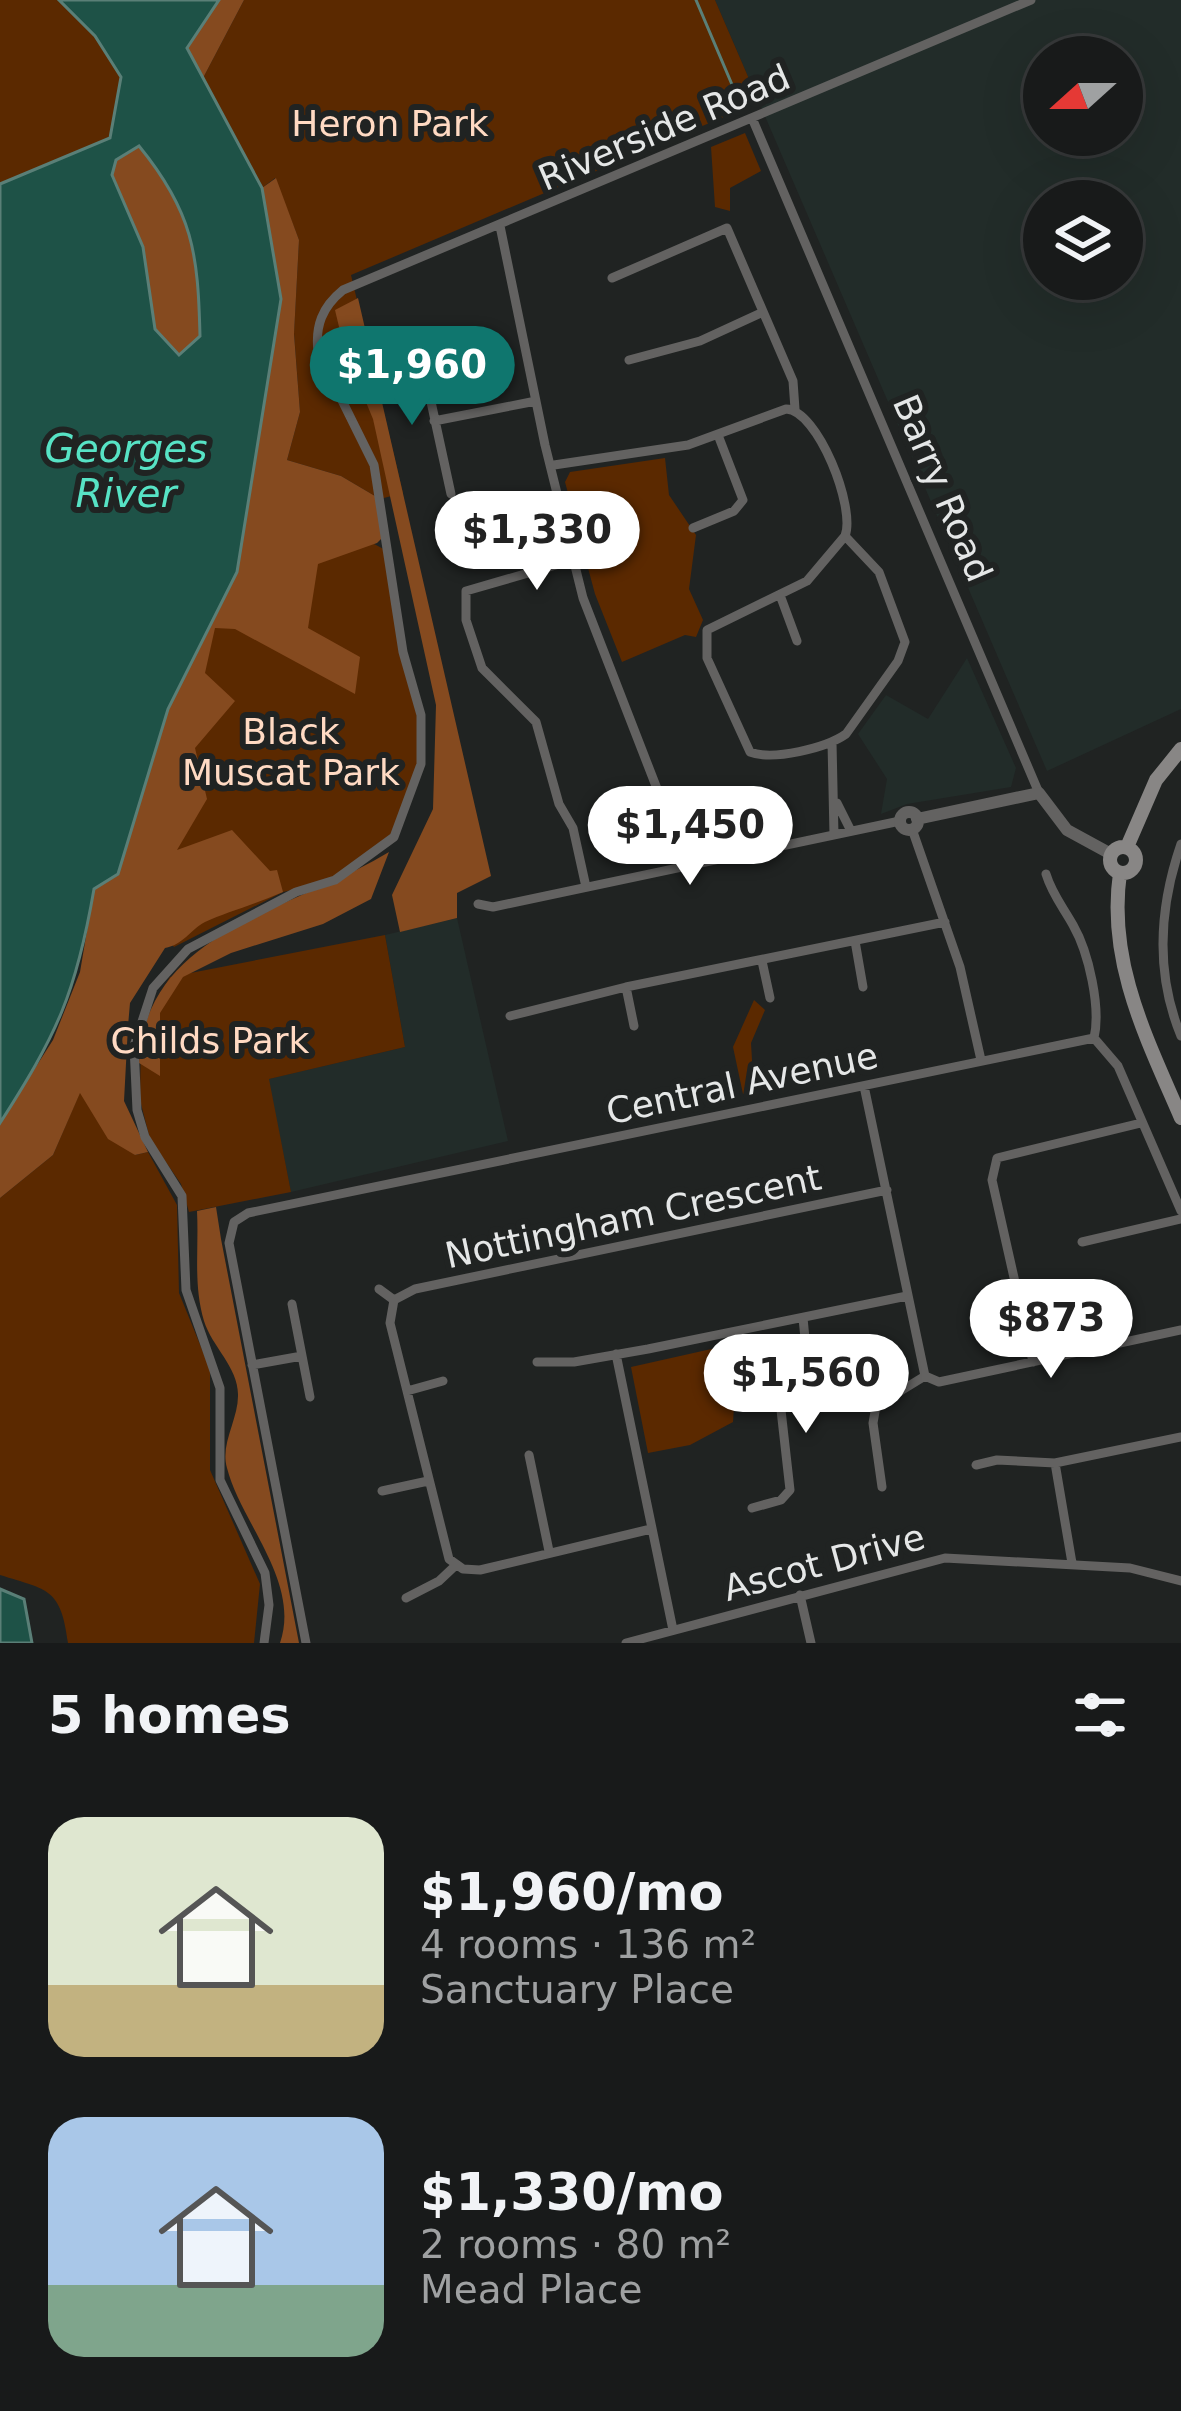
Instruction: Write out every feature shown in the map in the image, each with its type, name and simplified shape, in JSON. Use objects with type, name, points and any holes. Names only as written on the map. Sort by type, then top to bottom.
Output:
[{"type":"main road","points":[[1127,847],[1137,861],[1129,872],[1120,873],[1111,866],[1111,854],[1127,847],[1156,780],[1181,748]]},
{"type":"main road","points":[[1120,873],[1117,917],[1125,978],[1181,1118]]},
{"type":"street","name":"Riverside Road","points":[[264,1643],[269,1605],[265,1573],[216,1466],[220,1388],[186,1290],[182,1196],[146,1137],[136,1110],[134,1046],[153,988],[188,949],[296,892],[334,880],[379,850],[394,837],[418,776],[422,715],[403,652],[374,465],[318,352],[316,332],[324,310],[343,290],[1031,0]]},
{"type":"street","name":"Barry Road","points":[[752,118],[1039,793],[1067,830],[1111,854]]},
{"type":"street","points":[[500,226],[554,465],[554,490],[573,560],[687,866]]},
{"type":"street","points":[[612,278],[728,228],[793,381],[795,409]]},
{"type":"street","points":[[629,360],[700,341],[763,313]]},
{"type":"street","points":[[420,351],[451,494]]},
{"type":"street","points":[[434,421],[536,401]]},
{"type":"street","points":[[554,465],[688,445],[776,410],[795,409],[812,423],[850,511],[845,536],[807,581],[707,630],[706,658],[750,752],[762,757],[832,742],[853,725],[898,662],[905,641],[879,572],[845,536]]},
{"type":"street","points":[[693,529],[734,511],[742,500],[718,435]]},
{"type":"street","points":[[573,560],[466,591],[466,620],[490,682],[520,700],[536,722],[559,804],[573,828],[586,887]]},
{"type":"street","points":[[780,595],[797,641]]},
{"type":"street","points":[[832,742],[837,803],[834,835]]},
{"type":"street","points":[[818,745],[831,770]]},
{"type":"street","points":[[478,904],[493,907],[1039,793]]},
{"type":"street","points":[[837,803],[851,831]]},
{"type":"street","points":[[910,823],[945,922],[981,1060]]},
{"type":"street","points":[[1181,844],[1163,929],[1163,971],[1181,1036]]},
{"type":"street","points":[[1046,874],[1076,930],[1097,1024],[1094,1039],[1118,1066],[1181,1215],[1082,1242]]},
{"type":"street","points":[[510,1016],[626,986],[945,922]]},
{"type":"street","points":[[855,941],[863,987]]},
{"type":"street","points":[[762,961],[770,998]]},
{"type":"street","points":[[626,986],[634,1026]]},
{"type":"street","name":"Central Avenue","points":[[252,1365],[229,1244],[234,1222],[248,1213],[1094,1039]]},
{"type":"street","points":[[864,1086],[926,1376]]},
{"type":"street","points":[[1033,1362],[992,1180],[997,1158],[1141,1123]]},
{"type":"street","name":"Nottingham Crescent","points":[[394,1300],[415,1289],[886,1190]]},
{"type":"street","points":[[379,1289],[394,1300],[390,1323],[441,1544],[456,1565],[480,1570],[651,1529]]},
{"type":"street","points":[[537,1362],[616,1354],[908,1296]]},
{"type":"street","points":[[292,1304],[310,1397]]},
{"type":"street","points":[[752,1508],[781,1500],[790,1490],[782,1410],[807,1359],[803,1318]]},
{"type":"street","points":[[926,1376],[939,1382],[1181,1330]]},
{"type":"street","points":[[616,1354],[673,1630]]},
{"type":"street","points":[[302,1356],[252,1365],[306,1643]]},
{"type":"street","points":[[882,1487],[872,1423],[876,1406],[926,1376]]},
{"type":"street","points":[[407,1390],[443,1381]]},
{"type":"street","points":[[976,1465],[997,1460],[1055,1463],[1181,1437]]},
{"type":"street","points":[[530,1455],[549,1552]]},
{"type":"street","points":[[1055,1463],[1072,1563]]},
{"type":"street","points":[[382,1491],[428,1481]]},
{"type":"street","name":"Ascot Drive","points":[[626,1643],[945,1558],[1142,1569],[1181,1581]]},
{"type":"street","points":[[406,1598],[439,1581],[456,1565]]},
{"type":"street","points":[[800,1595],[812,1643]]},
{"type":"shaded area","points":[[219,0],[244,0],[203,78],[186,47]]},
{"type":"shaded area","points":[[715,0],[1181,0],[1181,709],[1047,771]]},
{"type":"shaded area","points":[[140,145],[182,215],[194,255],[200,336],[178,355],[155,329],[143,247],[112,175],[116,160]]},
{"type":"shaded area","points":[[276,178],[299,240],[294,334],[300,412],[287,460],[341,476],[380,499],[387,533],[377,543],[318,564],[308,628],[360,657],[355,694],[235,629],[215,628],[205,673],[235,701],[195,748],[207,799],[177,850],[232,830],[270,871],[277,870],[283,892],[205,922],[165,948],[130,1003],[124,1101],[148,1152],[135,1155],[108,1139],[80,1093],[53,1155],[0,1198],[0,1123],[53,1040],[80,972],[94,889],[118,874],[168,709],[237,572],[281,299],[262,188]]},
{"type":"shaded area","points":[[358,298],[491,876],[457,893],[457,918],[400,932],[392,895],[433,809],[436,705],[373,419],[345,352],[335,310]]},
{"type":"shaded area","points":[[967,658],[1016,768],[1011,787],[907,804],[881,814],[887,779],[858,734],[886,695],[928,719]]},
{"type":"shaded area","points":[[389,852],[371,899],[323,924],[231,953],[183,977],[160,1013],[160,1076],[139,1063],[148,1018],[167,982],[195,953],[230,930]]},
{"type":"shaded area","points":[[457,918],[508,1141],[291,1192],[268,1079],[405,1047],[385,935]]},
{"type":"shaded area","points":[[216,1207],[299,1643],[280,1643],[283,1598],[225,1459],[237,1386],[204,1321],[197,1280],[197,1211]]},
{"type":"green space","points":[[0,0],[59,0],[95,36],[121,77],[110,139],[0,184]]},
{"type":"green space","name":"Heron Park","points":[[244,0],[715,0],[759,102],[351,275],[403,493],[380,499],[341,476],[287,460],[300,412],[294,333],[299,240],[275,178],[262,188],[203,78]]},
{"type":"green space","points":[[745,133],[761,171],[730,188],[730,211],[715,207],[711,147]]},
{"type":"green space","points":[[665,458],[669,495],[696,535],[689,589],[703,620],[696,637],[685,635],[622,662],[595,594],[565,482],[570,472]]},
{"type":"green space","name":"Black Muscat Park","points":[[254,479],[389,552],[394,601],[421,715],[423,749],[394,837],[335,880],[283,892],[174,947],[118,874],[147,778],[237,572]]},
{"type":"green space","name":"Childs Park","points":[[385,935],[405,1047],[269,1079],[291,1192],[189,1212],[181,1184],[150,1139],[140,1100],[141,1027],[170,977]]},
{"type":"green space","points":[[754,1000],[765,1010],[751,1043],[754,1094],[743,1094],[733,1047]]},
{"type":"green space","points":[[80,1092],[135,1155],[148,1152],[177,1205],[179,1293],[210,1369],[210,1470],[260,1584],[254,1643],[68,1643],[61,1611],[49,1594],[0,1575],[0,1198],[53,1155]]},
{"type":"green space","points":[[738,1343],[733,1422],[690,1445],[648,1453],[631,1367]]},
{"type":"water","name":"Georges River","points":[[59,0],[219,0],[187,48],[262,188],[281,299],[237,572],[168,709],[118,874],[94,889],[62,1012],[0,1123],[0,184],[110,138],[121,77],[95,36]],"holes":[[[139,146],[182,213],[197,281],[200,336],[179,355],[155,329],[143,247],[112,175],[116,160]]]},
{"type":"water","points":[[0,1589],[24,1599],[32,1643],[0,1643]]},
{"type":"waterway","points":[[696,0],[739,101]]}]
